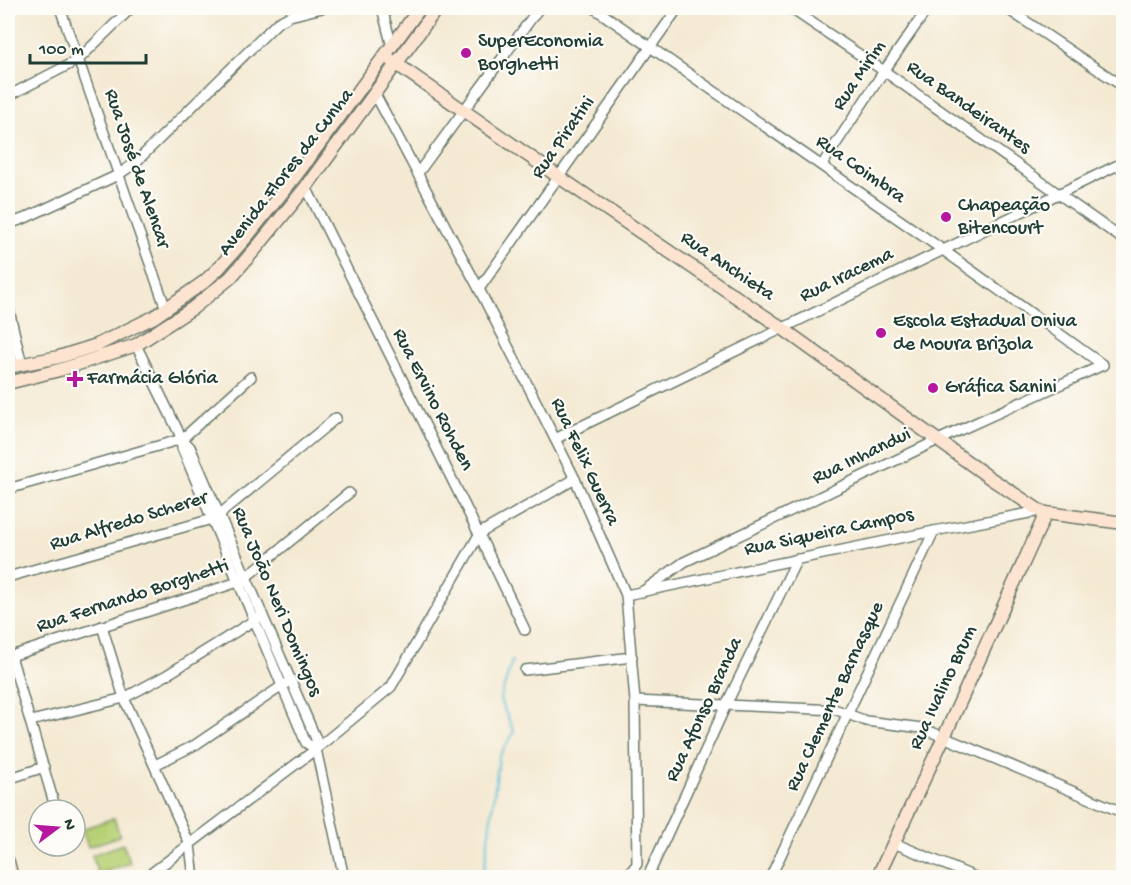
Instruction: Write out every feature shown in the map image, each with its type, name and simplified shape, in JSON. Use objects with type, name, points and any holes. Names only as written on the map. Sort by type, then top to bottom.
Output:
[{"type":"main road","name":"Avenida Flores da Cunha","points":[[8,367],[59,357],[97,345],[154,317],[204,282],[234,252],[297,174],[420,8]]},
{"type":"main road","name":"Avenida Flores da Cunha","points":[[8,382],[63,369],[136,345],[193,308],[230,278],[306,187],[437,8]]},
{"type":"main road","name":"Rua Anchieta","points":[[388,51],[396,64],[782,327],[990,478],[1043,512]]},
{"type":"main road","points":[[157,332],[169,322],[166,309]]},
{"type":"main road","points":[[136,345],[134,336],[154,317]]},
{"type":"main road","name":"Rua Siqueira Campos","points":[[1043,512],[1124,523]]},
{"type":"main road","name":"Rua Ivalino Brum","points":[[877,878],[944,737],[1043,512]]},
{"type":"main road","points":[[8,862],[12,878]]},
{"type":"street","name":"Rua José de Alencar","points":[[60,8],[166,309]]},
{"type":"street","points":[[8,96],[78,60],[131,8]]},
{"type":"street","points":[[8,224],[118,175],[135,163],[277,23],[290,16],[322,8]]},
{"type":"street","points":[[382,8],[388,51]]},
{"type":"street","points":[[418,173],[539,8]]},
{"type":"street","name":"Rua Coimbra","points":[[594,8],[822,165],[1103,365]]},
{"type":"street","name":"Rua Piratini","points":[[479,289],[678,8]]},
{"type":"street","name":"Rua Bandeirantes","points":[[790,8],[884,71],[1124,240]]},
{"type":"street","name":"Rua Mirim","points":[[822,165],[928,8]]},
{"type":"street","points":[[1006,8],[1124,87]]},
{"type":"street","name":"Rua Felix Guerra","points":[[375,92],[555,439],[626,595],[635,700],[637,864],[626,878]]},
{"type":"street","name":"Rua Iracema","points":[[555,439],[1124,162]]},
{"type":"street","name":"Rua Ervino Rohden","points":[[306,187],[480,533],[525,630]]},
{"type":"street","points":[[8,306],[22,365]]},
{"type":"street","name":"Rua João Neri Domingos","points":[[136,345],[182,439],[190,447],[215,517],[286,684],[316,739],[316,749],[344,878]]},
{"type":"street","name":"Rua Inhandui","points":[[642,592],[684,562],[938,440],[1103,365]]},
{"type":"street","points":[[8,489],[182,439],[251,378]]},
{"type":"street","name":"Rua Alfredo Scherer","points":[[8,577],[215,517],[336,418]]},
{"type":"street","points":[[146,878],[316,749],[391,687],[480,533],[575,480]]},
{"type":"street","name":"Rua Fernando Borghetti","points":[[9,657],[242,580],[349,494]]},
{"type":"street","name":"Rua Siqueira Campos","points":[[626,595],[934,531],[1043,512]]},
{"type":"street","name":"Rua Clemente Barnasque","points":[[770,878],[934,531]]},
{"type":"street","name":"Rua Afonso Branda","points":[[650,878],[650,872],[726,705],[797,559]]},
{"type":"street","points":[[31,721],[124,698],[165,676],[258,618]]},
{"type":"street","points":[[102,626],[124,698],[190,844],[194,878]]},
{"type":"street","points":[[9,657],[31,721],[53,798]]},
{"type":"street","points":[[525,670],[632,657]]},
{"type":"street","points":[[155,765],[195,745],[286,684]]},
{"type":"street","points":[[635,700],[837,710],[866,721],[922,728],[1124,813]]},
{"type":"street","points":[[8,779],[45,766]]},
{"type":"street","points":[[894,843],[977,878]]},
{"type":"green space","points":[[114,818],[120,836],[88,847],[87,827]]},
{"type":"green space","points":[[123,844],[130,863],[98,874],[92,855]]},
{"type":"waterway","points":[[483,878],[499,757],[514,732],[500,700],[512,661]]},
{"type":"place","name":"SuperEconomia Borghetti","points":[[466,53]]},
{"type":"place","name":"Chapeação Bitencourt","points":[[946,217]]},
{"type":"place","name":"Escola Estadual Oniva de Moura Brizola","points":[[881,333]]},
{"type":"place","name":"Farmácia Glória","points":[[75,379]]},
{"type":"place","name":"Gráfica Sanini","points":[[933,388]]}]
